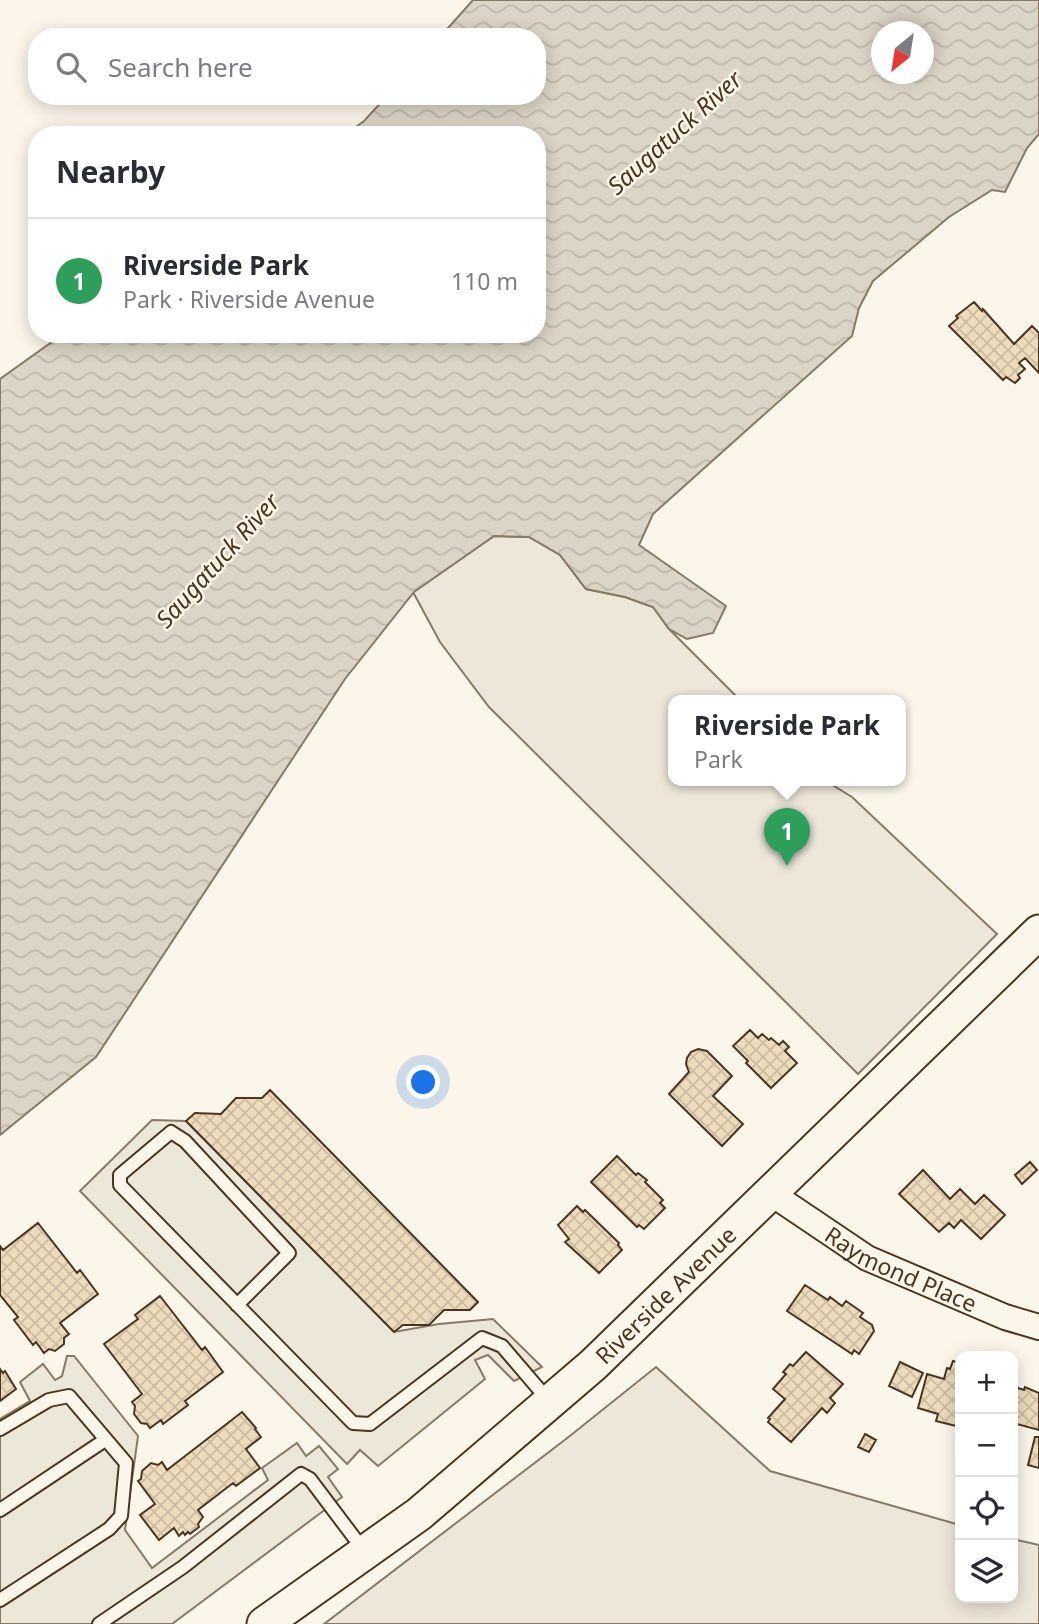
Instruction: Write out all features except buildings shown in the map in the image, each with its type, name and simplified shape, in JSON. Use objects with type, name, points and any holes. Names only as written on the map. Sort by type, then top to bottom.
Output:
[{"type":"main road","name":"Riverside Avenue","points":[[264,1624],[419,1514],[593,1365],[1039,932]]},
{"type":"street","name":"Raymond Place","points":[[772,1194],[867,1258],[1005,1317],[1039,1326]]},
{"type":"lane","points":[[237,1305],[289,1253],[185,1141],[171,1132],[120,1175],[120,1185],[237,1305],[353,1423],[370,1424],[482,1338],[502,1346],[550,1402]]},
{"type":"lane","points":[[0,1429],[49,1400],[69,1396],[126,1463],[121,1516],[110,1529],[0,1600]]},
{"type":"lane","points":[[0,1510],[106,1440]]},
{"type":"lane","points":[[99,1624],[183,1567],[301,1474],[310,1479],[365,1552]]},
{"type":"shaded area","points":[[494,536],[529,537],[560,555],[586,589],[625,597],[653,607],[669,629],[735,695],[668,695],[668,786],[834,786],[852,797],[997,934],[858,1074],[489,707],[440,642],[413,592]]},
{"type":"shaded area","points":[[152,1120],[186,1121],[394,1332],[493,1319],[542,1367],[514,1381],[488,1355],[475,1360],[485,1379],[378,1466],[360,1450],[347,1464],[80,1191]]},
{"type":"shaded area","points":[[67,1356],[74,1356],[138,1436],[125,1530],[152,1568],[268,1480],[262,1468],[297,1443],[306,1456],[319,1446],[338,1469],[328,1477],[342,1497],[172,1624],[0,1624],[0,1419],[30,1401],[20,1382],[43,1364],[55,1380],[62,1376]]},
{"type":"shaded area","points":[[656,1367],[770,1471],[955,1524],[955,1603],[1018,1603],[1018,1540],[1039,1545],[1039,1624],[324,1624]]},
{"type":"water","name":"Saugatuck River","points":[[473,0],[1039,0],[1039,134],[1027,148],[1005,192],[992,190],[949,217],[873,281],[859,308],[852,336],[653,514],[639,545],[726,606],[713,633],[687,639],[669,629],[653,607],[625,597],[586,589],[560,555],[529,537],[494,536],[414,592],[345,679],[96,1057],[0,1135],[0,379],[50,343],[546,343],[546,126],[357,126],[379,105],[546,105],[546,28],[448,28]]},
{"type":"place","name":"Riverside Park","points":[[787,866]]}]
